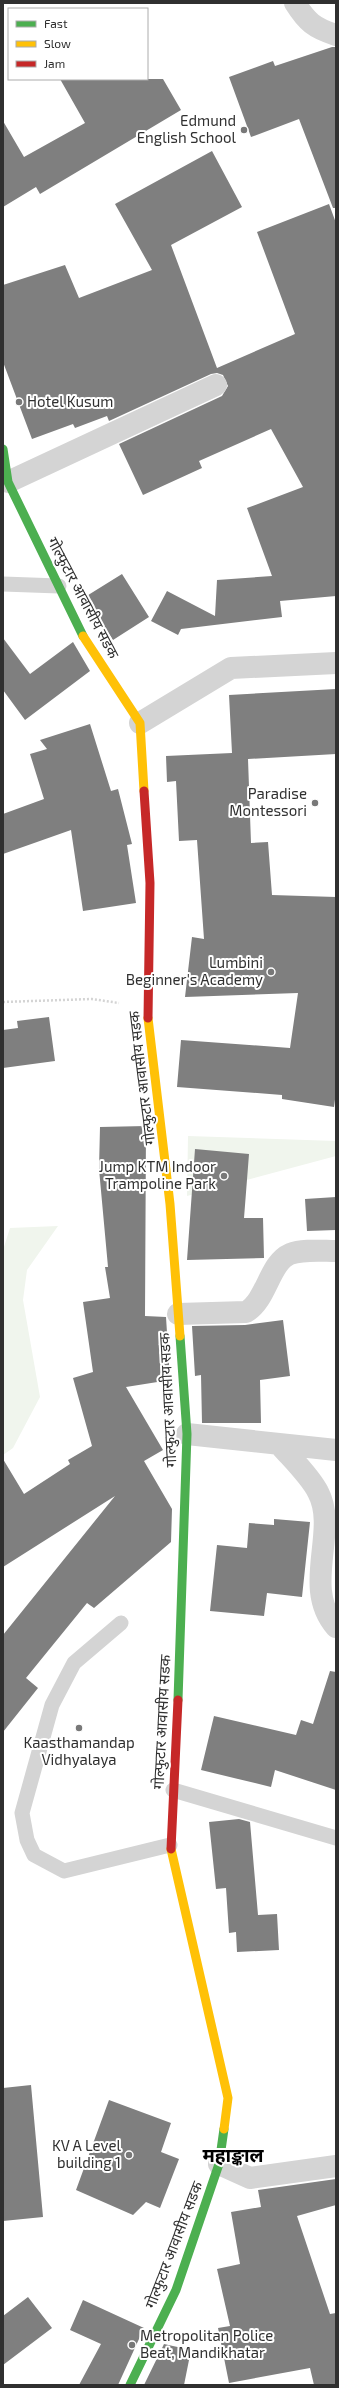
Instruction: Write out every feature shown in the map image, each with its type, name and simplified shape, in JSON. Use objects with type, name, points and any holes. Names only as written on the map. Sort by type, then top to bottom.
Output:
[{"type":"main road","name":"गोल्फुटार आवासीय सडक","points":[[3,449],[8,482],[89,647],[140,723],[150,883],[147,1007],[170,1204],[187,1434],[181,1634],[170,1845],[228,2098],[219,2164],[176,2290],[130,2385]]},
{"type":"street","points":[[295,3],[304,18],[317,29],[336,35]]},
{"type":"street","points":[[8,482],[216,385]]},
{"type":"street","points":[[140,723],[230,668],[336,663]]},
{"type":"street","points":[[178,1314],[246,1312],[256,1306],[279,1262],[289,1254],[336,1251]]},
{"type":"street","points":[[187,1434],[336,1450]]},
{"type":"street","points":[[280,1444],[318,1492],[324,1513],[320,1598],[328,1618],[336,1627]]},
{"type":"street","points":[[219,2164],[250,2178],[336,2166]]},
{"type":"lane","points":[[3,584],[59,586]]},
{"type":"lane","points":[[121,1623],[74,1663],[52,1705],[22,1813],[27,1840],[34,1854],[64,1871],[170,1845]]},
{"type":"lane","points":[[173,1790],[336,1838]]},
{"type":"path","points":[[3,1002],[92,999],[147,1007]]},
{"type":"shaded area","name":"Jump KTM Indoor Trampoline Park","points":[[188,1136],[336,1141],[336,1156],[187,1196]]},
{"type":"shaded area","points":[[58,1226],[27,1270],[23,1300],[40,1397],[13,1448],[3,1455],[3,1250],[10,1228]]},
{"type":"building","points":[[336,47],[336,208],[333,208],[299,119],[251,137],[229,77],[273,61],[275,66]]},
{"type":"building","points":[[163,79],[181,110],[40,194],[36,187],[3,207],[3,121],[24,157],[85,123],[61,80]]},
{"type":"building","points":[[212,151],[242,207],[171,245],[217,368],[295,334],[257,232],[329,204],[336,223],[336,596],[280,601],[282,617],[181,629],[178,635],[151,621],[167,591],[215,616],[217,580],[272,576],[247,508],[303,487],[271,429],[199,461],[202,468],[143,495],[119,444],[222,396],[228,386],[223,375],[217,373],[211,374],[109,421],[107,416],[75,428],[73,424],[32,439],[3,362],[3,285],[65,265],[79,298],[152,270],[115,204]]},
{"type":"building","points":[[122,574],[149,617],[113,640],[85,597]]},
{"type":"building","points":[[3,638],[30,674],[73,642],[90,671],[25,720],[3,690]]},
{"type":"building","points":[[336,689],[336,754],[248,759],[251,843],[268,842],[272,895],[336,897],[336,1092],[334,1107],[282,1099],[282,1095],[177,1087],[181,1040],[290,1048],[298,993],[185,997],[192,937],[204,939],[197,840],[179,841],[176,781],[167,782],[166,756],[232,753],[229,695]]},
{"type":"building","points":[[90,724],[111,791],[118,789],[132,844],[127,845],[136,903],[83,911],[71,830],[3,854],[3,814],[44,799],[30,754],[47,749],[40,740]]},
{"type":"building","points":[[49,1017],[55,1061],[3,1068],[3,1030],[18,1028],[17,1021]]},
{"type":"building","points":[[146,1126],[145,1316],[166,1317],[170,1380],[126,1387],[163,1450],[144,1461],[172,1509],[171,1542],[94,1608],[87,1603],[26,1678],[38,1688],[3,1732],[3,1635],[115,1496],[3,1567],[3,1459],[24,1494],[70,1464],[68,1460],[92,1446],[73,1378],[93,1372],[83,1302],[110,1298],[105,1267],[108,1267],[99,1169],[100,1127]]},
{"type":"building","points":[[195,1149],[249,1154],[244,1218],[263,1218],[264,1258],[187,1260]]},
{"type":"building","points":[[336,1197],[336,1230],[307,1231],[305,1199]]},
{"type":"building","points":[[283,1320],[290,1376],[260,1380],[261,1423],[202,1423],[201,1375],[195,1376],[192,1326],[245,1325]]},
{"type":"building","points":[[274,1519],[310,1522],[302,1597],[267,1593],[264,1616],[210,1611],[217,1545],[247,1548],[249,1523],[274,1525]]},
{"type":"building","points":[[330,1671],[336,1672],[336,1790],[275,1770],[271,1787],[201,1770],[214,1716],[296,1735],[301,1720],[313,1724]]},
{"type":"building","points":[[239,1819],[250,1822],[258,1915],[277,1914],[279,1950],[237,1952],[236,1932],[229,1933],[226,1888],[216,1889],[209,1822]]},
{"type":"building","points":[[31,2085],[43,2217],[3,2221],[3,2088]]},
{"type":"building","name":"KV A Level building 1","points":[[109,2100],[171,2123],[161,2152],[179,2159],[160,2208],[146,2202],[133,2215],[76,2190]]},
{"type":"building","points":[[336,2179],[336,2205],[297,2216],[330,2314],[336,2313],[336,2385],[314,2385],[310,2368],[229,2383],[218,2328],[230,2326],[217,2269],[240,2264],[231,2212],[261,2207],[258,2190]]},
{"type":"building","points":[[28,2297],[52,2328],[3,2365],[3,2316]]},
{"type":"building","points":[[83,2300],[144,2328],[118,2385],[79,2385],[101,2344],[70,2330]]},
{"type":"building","points":[[164,2344],[191,2350],[184,2385],[144,2385]]},
{"type":"traffic: fast","points":[[3,449],[8,482],[83,636]]},
{"type":"traffic: fast","points":[[178,1700],[187,1434],[180,1336]]},
{"type":"traffic: fast","points":[[130,2385],[176,2290],[219,2164],[224,2129]]},
{"type":"traffic: slow","points":[[83,636],[140,723],[144,791]]},
{"type":"traffic: slow","points":[[148,1018],[170,1204],[180,1336]]},
{"type":"traffic: slow","points":[[171,1849],[228,2098],[224,2129]]},
{"type":"traffic: jam","points":[[144,791],[150,883],[148,1018]]},
{"type":"traffic: jam","points":[[171,1849],[178,1700]]},
{"type":"place","name":"Edmund English School","points":[[244,130]]},
{"type":"place","name":"Hotel Kusum","points":[[19,402]]},
{"type":"place","name":"Paradise Montessori","points":[[315,803]]},
{"type":"place","name":"Lumbini Beginner's Academy","points":[[271,972]]},
{"type":"place","name":"Jump KTM Indoor Trampoline Park","points":[[224,1176]]},
{"type":"place","name":"Kaasthamandap Vidhyalaya","points":[[79,1728]]},
{"type":"place","name":"KV A Level building 1","points":[[129,2155]]},
{"type":"place","name":"Metropolitan Police Beat, Mandikhatar","points":[[132,2345]]},
{"type":"district","name":"महाङ्काल","points":[[233,2155]]}]
